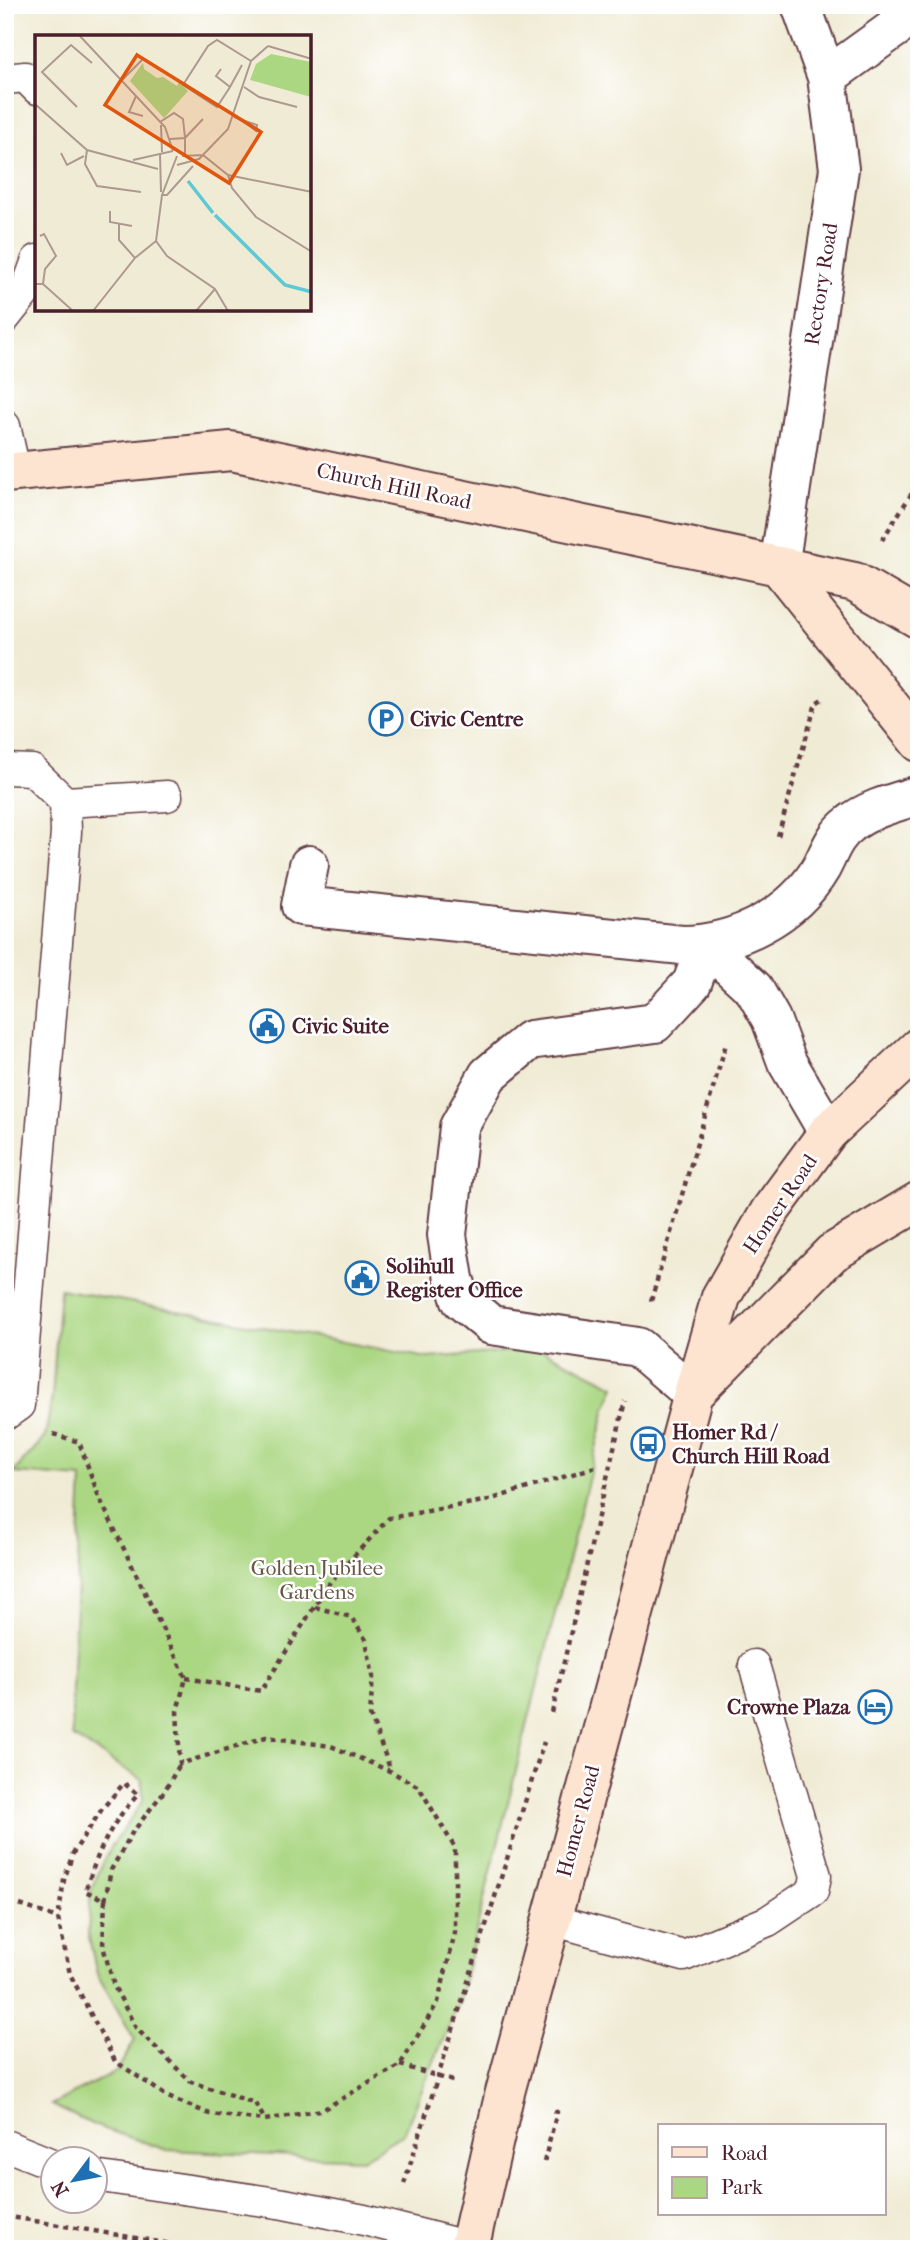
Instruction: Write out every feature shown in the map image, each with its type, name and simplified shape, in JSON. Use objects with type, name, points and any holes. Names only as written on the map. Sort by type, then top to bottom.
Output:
[{"type":"street","name":"Rectory Road","points":[[779,567],[839,169],[827,77],[801,5]]},
{"type":"street","points":[[827,77],[895,28],[915,5]]},
{"type":"street","name":"Church Hill Road","points":[[10,472],[232,451],[855,582],[919,619]]},
{"type":"street","points":[[779,567],[919,742]]},
{"type":"street","points":[[309,865],[302,906],[682,945],[706,945],[751,930],[791,906],[820,869],[835,837],[851,822],[919,795]]},
{"type":"street","points":[[706,945],[754,989],[771,1019],[787,1062],[828,1132]]},
{"type":"street","points":[[693,1394],[638,1347],[492,1325],[461,1300],[454,1279],[447,1235],[458,1127],[488,1075],[530,1040],[655,1023],[692,983],[706,945]]},
{"type":"street","name":"Homer Road","points":[[470,2248],[505,2096],[551,1920],[721,1297],[770,1211],[828,1132],[919,1046]]},
{"type":"street","name":"Homer Road","points":[[693,1394],[832,1253],[919,1201]]},
{"type":"lane","points":[[5,79],[25,77],[35,87]]},
{"type":"lane","points":[[5,318],[25,293],[35,266]]},
{"type":"lane","points":[[5,426],[10,472]]},
{"type":"lane","points":[[5,769],[32,769],[65,802],[64,858],[19,1405],[5,1415]]},
{"type":"lane","points":[[65,802],[167,796]]},
{"type":"lane","points":[[551,1920],[684,1956],[768,1920],[813,1891],[816,1876],[754,1665]]},
{"type":"lane","points":[[5,2145],[38,2158]]},
{"type":"lane","points":[[108,2178],[284,2204],[470,2248]]},
{"type":"path","points":[[855,582],[919,482]]},
{"type":"path","points":[[778,837],[816,703],[861,671]]},
{"type":"path","points":[[551,1715],[638,1347],[724,1046],[754,989]]},
{"type":"path","points":[[42,1431],[79,1442],[99,1497],[186,1678],[177,1711],[180,1765],[165,1790],[132,1833],[111,1870],[105,1900],[103,1946],[114,1986],[136,2028],[191,2082],[254,2103],[265,2120]]},
{"type":"path","points":[[186,1678],[261,1691],[330,1582],[389,1518],[489,1500],[595,1467]]},
{"type":"path","points":[[314,1607],[351,1617],[366,1640],[373,1677],[370,1715],[392,1772]]},
{"type":"path","points":[[105,1900],[85,1891],[100,1847],[124,1809],[138,1795],[124,1783],[102,1809],[73,1853],[64,1880],[58,1918],[70,1974],[115,2061],[168,2097],[210,2115],[265,2120],[322,2110],[400,2065],[438,2002],[456,1933],[455,1848],[419,1787],[392,1772],[331,1746],[266,1737],[180,1765]]},
{"type":"path","points":[[390,2227],[440,2077],[544,1741]]},
{"type":"path","points":[[20,1905],[58,1918]]},
{"type":"path","points":[[5,2216],[201,2249]]},
{"type":"green space","name":"Golden Jubilee Gardens","points":[[60,1289],[428,1358],[541,1349],[615,1386],[606,1408],[458,2004],[404,2133],[362,2159],[167,2150],[96,2126],[51,2105],[117,2071],[135,2040],[97,1974],[88,1933],[91,1889],[111,1847],[143,1801],[142,1780],[72,1736],[82,1478],[13,1473],[45,1437],[52,1398]]},
{"type":"place","name":"Civic Centre","points":[[386,719]]},
{"type":"place","name":"Civic Suite","points":[[267,1026]]},
{"type":"place","name":"Solihull Register Office","points":[[362,1278]]},
{"type":"place","name":"Homer Rd / Church Hill Road","points":[[648,1444]]},
{"type":"place","name":"Crowne Plaza","points":[[875,1707]]}]
